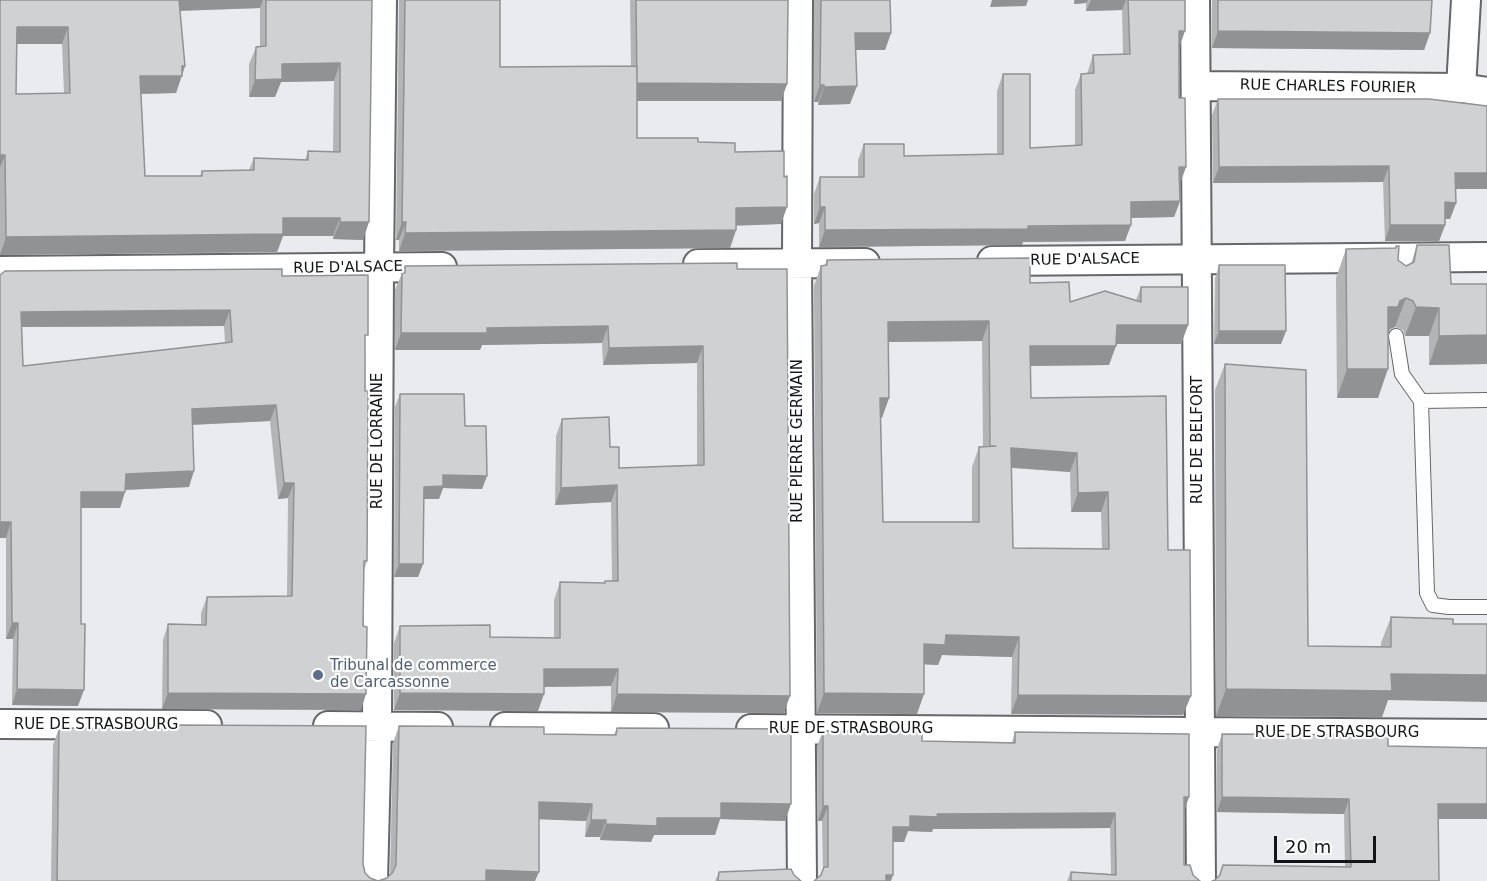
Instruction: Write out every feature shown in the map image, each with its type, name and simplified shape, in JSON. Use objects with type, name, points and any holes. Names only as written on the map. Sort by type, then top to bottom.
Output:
[{"type":"street","name":"RUE DE LORRAINE","points":[[373,881],[377,726],[382,0]]},
{"type":"street","name":"RUE PIERRE GERMAIN","points":[[798,0],[797,263],[802,881]]},
{"type":"street","name":"RUE DE BELFORT","points":[[1195,0],[1200,881]]},
{"type":"street","name":"RUE CHARLES FOURIER","points":[[1196,86],[1474,90],[1466,0]]},
{"type":"street","name":"RUE D'ALSACE","points":[[962,262],[1197,259],[1399,262],[1487,257]]},
{"type":"street","points":[[677,264],[891,262]]},
{"type":"street","name":"RUE D'ALSACE","points":[[0,271],[462,267]]},
{"type":"street","name":"RUE DE STRASBOURG","points":[[0,724],[236,725]]},
{"type":"street","points":[[307,726],[683,728]]},
{"type":"street","name":"RUE DE STRASBOURG","points":[[730,729],[1487,734]]},
{"type":"lane","points":[[1396,336],[1402,374],[1421,401],[1427,593],[1433,605],[1487,607]]},
{"type":"lane","points":[[1421,401],[1487,400]]},
{"type":"building","points":[[0,0],[179,0],[185,66],[182,66],[182,76],[140,76],[145,176],[202,176],[202,171],[254,170],[254,158],[308,160],[308,151],[340,152],[340,63],[282,64],[282,79],[255,80],[256,47],[266,46],[266,0],[372,0],[369,222],[340,222],[340,218],[283,218],[283,234],[6,237],[5,155],[0,155]],"holes":[[[17,27],[68,27],[70,93],[16,94]]]},
{"type":"building","points":[[405,0],[500,0],[500,67],[637,66],[637,138],[698,138],[698,142],[735,143],[735,152],[784,151],[787,207],[736,208],[736,230],[405,233],[406,222],[402,222]]},
{"type":"building","points":[[636,0],[788,0],[787,84],[637,83]]},
{"type":"building","points":[[821,0],[890,0],[891,33],[855,33],[857,86],[824,87],[820,85]]},
{"type":"building","points":[[1128,0],[1185,0],[1185,31],[1179,31],[1179,98],[1185,98],[1186,167],[1179,167],[1180,201],[1131,202],[1131,225],[1028,226],[1028,229],[825,230],[825,207],[820,207],[820,177],[864,177],[864,144],[904,144],[904,156],[1003,154],[1003,74],[1030,74],[1030,148],[1082,145],[1081,74],[1094,73],[1093,55],[1130,54]]},
{"type":"building","points":[[1218,0],[1432,0],[1430,33],[1218,31]]},
{"type":"building","points":[[1218,99],[1429,99],[1487,106],[1487,173],[1455,173],[1456,203],[1445,202],[1445,225],[1390,225],[1389,166],[1219,167]]},
{"type":"building","points":[[1417,245],[1449,245],[1451,284],[1487,284],[1487,335],[1439,336],[1439,308],[1416,307],[1413,301],[1406,298],[1400,301],[1398,307],[1388,307],[1388,369],[1347,369],[1346,249],[1396,248],[1399,246],[1398,260],[1406,266],[1414,262]]},
{"type":"building","points":[[1030,258],[1030,283],[1069,282],[1070,302],[1105,291],[1141,302],[1141,287],[1188,287],[1188,325],[1117,325],[1116,346],[1030,346],[1031,398],[1166,396],[1168,550],[1190,550],[1191,696],[1018,695],[1019,637],[946,635],[945,645],[924,644],[924,694],[824,693],[821,266],[827,265],[827,260]],"holes":[[[989,321],[990,446],[996,446],[979,447],[979,522],[883,522],[880,398],[889,398],[888,322]],[[1011,448],[1077,453],[1078,493],[1108,492],[1109,549],[1013,548]]]},
{"type":"building","points":[[737,263],[737,269],[787,269],[790,696],[617,694],[618,669],[544,669],[544,694],[400,693],[400,626],[490,625],[490,637],[560,638],[560,582],[618,581],[617,485],[561,488],[562,419],[609,417],[610,447],[619,447],[619,468],[704,465],[703,346],[609,348],[608,326],[487,328],[487,333],[401,333],[402,273],[405,273],[405,266]]},
{"type":"building","points":[[1219,265],[1285,265],[1286,331],[1219,331]]},
{"type":"building","points":[[282,269],[282,276],[368,275],[368,335],[365,335],[365,391],[368,391],[367,561],[364,561],[363,626],[367,627],[366,694],[168,693],[168,624],[206,625],[207,597],[292,596],[294,483],[284,483],[276,405],[192,409],[194,471],[126,474],[125,492],[81,492],[81,624],[85,624],[84,690],[17,689],[18,623],[12,623],[11,522],[0,522],[0,275],[5,271]],"holes":[[[230,310],[232,342],[23,366],[21,312]]]},
{"type":"building","points":[[1225,364],[1306,370],[1308,646],[1391,647],[1391,617],[1453,619],[1453,624],[1487,624],[1487,675],[1391,674],[1392,691],[1226,689]]},
{"type":"building","points":[[400,394],[464,394],[465,426],[486,426],[487,476],[443,475],[443,486],[424,487],[423,564],[399,564]]},
{"type":"building","points":[[168,725],[366,726],[363,864],[365,873],[378,881],[57,881],[59,728],[168,729]]},
{"type":"building","points":[[399,726],[544,727],[544,734],[616,735],[617,728],[791,729],[791,804],[721,803],[721,818],[657,818],[657,826],[606,824],[606,820],[591,820],[592,804],[539,802],[539,872],[486,870],[486,881],[378,881],[387,878],[396,865]]},
{"type":"building","points":[[823,731],[922,732],[922,741],[1015,743],[1015,732],[1189,734],[1189,797],[1184,797],[1184,865],[1190,865],[1193,875],[1200,881],[1071,881],[1071,872],[1116,875],[1115,813],[910,816],[910,827],[893,827],[893,875],[886,875],[886,881],[814,881],[821,875],[824,867],[828,867],[828,806],[823,806]]},
{"type":"building","points":[[1222,734],[1388,735],[1388,746],[1487,748],[1487,804],[1438,804],[1439,881],[1212,881],[1220,875],[1223,865],[1351,867],[1349,799],[1222,797]]},
{"type":"building","points":[[791,869],[801,881],[718,881],[719,872]]},
{"type":"place","name":"Tribunal de commerce de Carcassonne","points":[[318,675]]}]
